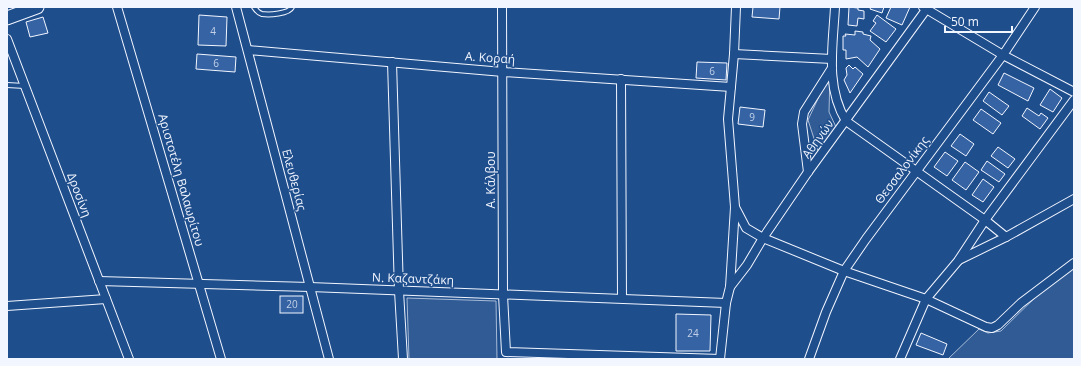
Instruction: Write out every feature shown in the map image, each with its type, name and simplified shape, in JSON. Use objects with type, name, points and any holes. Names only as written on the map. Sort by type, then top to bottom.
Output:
[{"type":"main road","points":[[7,18],[37,7]]},
{"type":"street","name":"Αριστοτέλη Βαλαωρίτου","points":[[117,7],[221,359]]},
{"type":"street","name":"Ελευθερίας","points":[[236,7],[329,359]]},
{"type":"street","name":"A. Κάλβου","points":[[502,7],[504,295],[506,352],[720,359]]},
{"type":"street","points":[[720,359],[726,303],[730,287],[736,207],[728,119],[734,54],[736,7]]},
{"type":"street","points":[[835,7],[832,59],[834,95],[839,110],[846,121],[985,220],[1006,237]]},
{"type":"street","name":"Θεσσαλονίκης","points":[[809,359],[826,312],[844,271],[916,171],[1003,55],[1034,7]]},
{"type":"street","points":[[926,8],[1003,55],[1074,92]]},
{"type":"street","name":"Αθηνών","points":[[730,287],[747,266],[763,238],[808,172],[926,8]]},
{"type":"street","name":"Δροσίνη","points":[[7,39],[129,359]]},
{"type":"street","name":"Α. Κοραή","points":[[248,50],[503,72],[731,87]]},
{"type":"street","points":[[734,54],[832,59]]},
{"type":"street","points":[[392,62],[399,291],[403,359]]},
{"type":"street","points":[[808,172],[802,118],[804,112],[832,68]]},
{"type":"street","points":[[621,79],[622,298]]},
{"type":"street","points":[[900,359],[926,299],[958,261],[985,220],[1074,100]]},
{"type":"street","points":[[958,261],[1006,237],[1074,199]]},
{"type":"street","points":[[736,207],[746,228],[763,238],[844,271],[926,299],[986,327],[992,328],[998,325],[1021,303],[1074,263]]},
{"type":"street","name":"Ν. Καζαντζάκη","points":[[99,281],[199,283],[726,303]]},
{"type":"street","points":[[7,306],[106,299]]},
{"type":"lane","points":[[254,7],[258,12],[263,14],[284,13],[292,7]]},
{"type":"lane","points":[[7,85],[25,86]]},
{"type":"shaded area","points":[[830,73],[829,112],[836,127],[818,151],[808,120]]},
{"type":"shaded area","points":[[1074,266],[1074,359],[948,359],[979,329],[988,333],[1001,331],[1052,281]]},
{"type":"shaded area","points":[[407,298],[496,301],[497,359],[409,359]]},
{"type":"building","points":[[753,7],[780,7],[779,19],[752,17]]},
{"type":"building","points":[[849,7],[858,8],[858,10],[864,11],[864,19],[858,18],[857,26],[848,25]]},
{"type":"building","points":[[871,7],[884,7],[882,13],[870,9]]},
{"type":"building","points":[[891,7],[910,7],[902,25],[886,18]]},
{"type":"building","points":[[199,15],[227,17],[226,46],[198,45]]},
{"type":"building","points":[[877,15],[896,29],[886,42],[870,31],[876,23],[873,21]]},
{"type":"building","points":[[43,17],[48,33],[30,37],[26,22]]},
{"type":"building","points":[[855,31],[863,32],[863,34],[871,36],[870,40],[880,49],[868,67],[857,57],[846,59],[846,50],[843,50],[843,36],[846,36],[845,34],[855,35]]},
{"type":"building","points":[[197,54],[236,57],[235,72],[196,69]]},
{"type":"building","points":[[697,62],[727,63],[726,80],[696,78]]},
{"type":"building","points":[[849,65],[853,69],[855,67],[863,74],[850,93],[844,80],[847,75],[846,68]]},
{"type":"building","points":[[1004,73],[1034,88],[1028,101],[998,85]]},
{"type":"building","points":[[1050,89],[1062,98],[1053,112],[1040,105]]},
{"type":"building","points":[[989,92],[1009,106],[1002,115],[983,101]]},
{"type":"building","points":[[740,107],[765,110],[763,127],[738,124]]},
{"type":"building","points":[[1027,108],[1039,116],[1041,113],[1048,118],[1040,129],[1022,116]]},
{"type":"building","points":[[981,109],[1001,123],[993,134],[973,120]]},
{"type":"building","points":[[960,134],[974,144],[966,156],[951,146]]},
{"type":"building","points":[[998,147],[1015,159],[1008,168],[991,156]]},
{"type":"building","points":[[945,152],[958,161],[947,176],[934,167]]},
{"type":"building","points":[[987,161],[1005,174],[999,182],[981,170]]},
{"type":"building","points":[[965,162],[979,172],[966,190],[952,180]]},
{"type":"building","points":[[983,179],[994,187],[983,202],[972,195]]},
{"type":"building","points":[[280,296],[303,296],[303,313],[280,313]]},
{"type":"building","points":[[676,314],[711,315],[710,351],[676,351]]},
{"type":"building","points":[[921,333],[947,344],[943,355],[916,345]]}]
